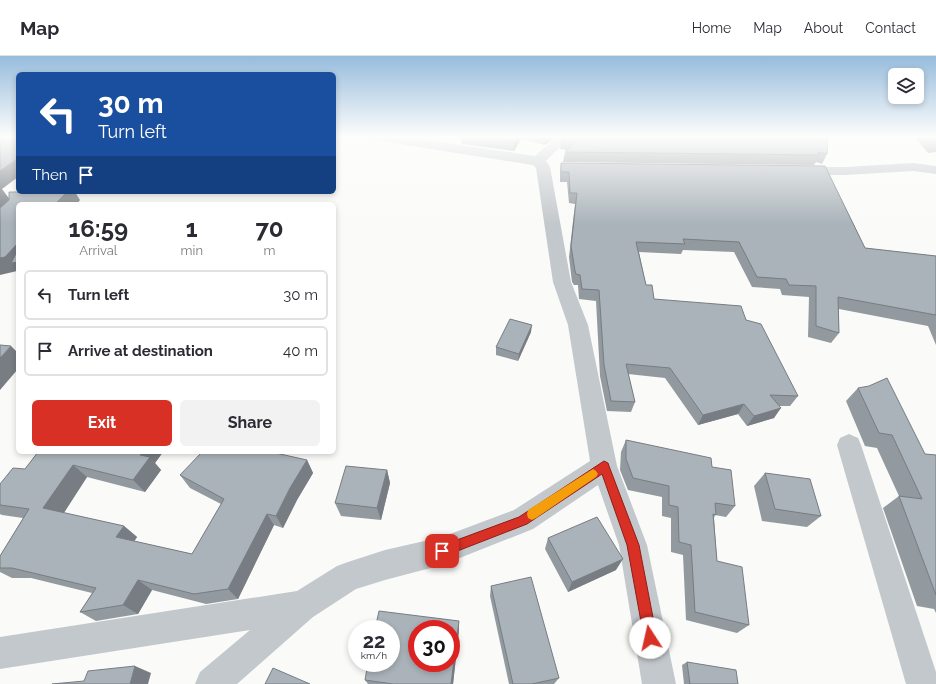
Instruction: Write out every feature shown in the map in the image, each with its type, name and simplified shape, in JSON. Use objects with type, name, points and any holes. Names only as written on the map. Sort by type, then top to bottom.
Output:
[{"type":"street","points":[[546,165],[562,282],[578,324],[604,466],[633,545],[659,684]]},
{"type":"street","points":[[787,171],[845,171],[913,167],[936,170]]},
{"type":"street","points":[[849,445],[923,684]]},
{"type":"street","points":[[212,684],[302,606],[348,577],[385,565],[442,551],[523,520],[604,466]]},
{"type":"street","points":[[0,653],[302,606]]},
{"type":"building","points":[[0,165],[8,165],[0,171]]},
{"type":"building","points":[[561,165],[825,166],[865,248],[936,256],[936,315],[838,297],[839,333],[816,326],[816,286],[789,285],[786,279],[757,277],[739,242],[683,239],[685,244],[636,242],[646,285],[652,285],[654,299],[741,306],[746,320],[761,324],[798,396],[770,395],[781,408],[754,416],[744,404],[703,415],[670,368],[626,364],[635,402],[611,401],[604,365],[599,290],[582,289],[580,275],[576,274],[575,271],[571,246],[577,193],[570,193],[569,172],[561,172]]},
{"type":"building","points":[[9,192],[16,192],[16,194],[65,194],[57,202],[16,202],[16,245],[5,257],[0,258],[0,208],[9,200]]},
{"type":"building","points":[[16,254],[16,262],[11,263]]},
{"type":"building","points":[[510,319],[532,325],[519,354],[496,347]]},
{"type":"building","points":[[0,345],[11,346],[0,358]]},
{"type":"building","points":[[887,378],[925,454],[936,455],[936,595],[899,496],[922,499],[892,435],[879,433],[858,388],[869,386]]},
{"type":"building","points":[[626,440],[711,458],[712,467],[731,470],[735,506],[715,503],[716,515],[713,514],[717,561],[742,567],[749,625],[695,612],[691,545],[679,542],[678,507],[669,505],[669,486],[633,478],[626,459]]},
{"type":"building","points":[[36,454],[141,454],[140,455],[150,457],[133,480],[73,465],[43,508],[124,526],[116,537],[192,554],[224,499],[180,475],[200,454],[280,454],[307,460],[290,488],[276,516],[267,514],[228,589],[194,594],[138,580],[123,605],[80,612],[96,588],[12,568],[0,568],[0,556],[29,509],[0,505],[0,484],[13,468],[25,469]]},
{"type":"building","points":[[346,466],[387,470],[377,508],[335,503]]},
{"type":"building","points":[[765,473],[810,479],[821,516],[775,509]]},
{"type":"building","points":[[597,517],[623,559],[572,582],[548,538]]},
{"type":"building","points":[[531,577],[559,678],[532,684],[513,684],[491,586]]},
{"type":"building","points":[[379,611],[451,620],[408,620],[408,672],[453,672],[451,684],[393,684],[365,680],[366,672],[400,672],[400,620],[377,620]]},
{"type":"building","points":[[687,662],[736,670],[738,684],[690,684]]},
{"type":"building","points":[[135,666],[130,684],[52,684],[84,681],[88,671]]},
{"type":"building","points":[[273,668],[310,684],[265,684]]},
{"type":"slow traffic","points":[[532,514],[593,474]]},
{"type":"route","points":[[442,551],[523,520],[604,466],[633,545],[650,638]]}]
